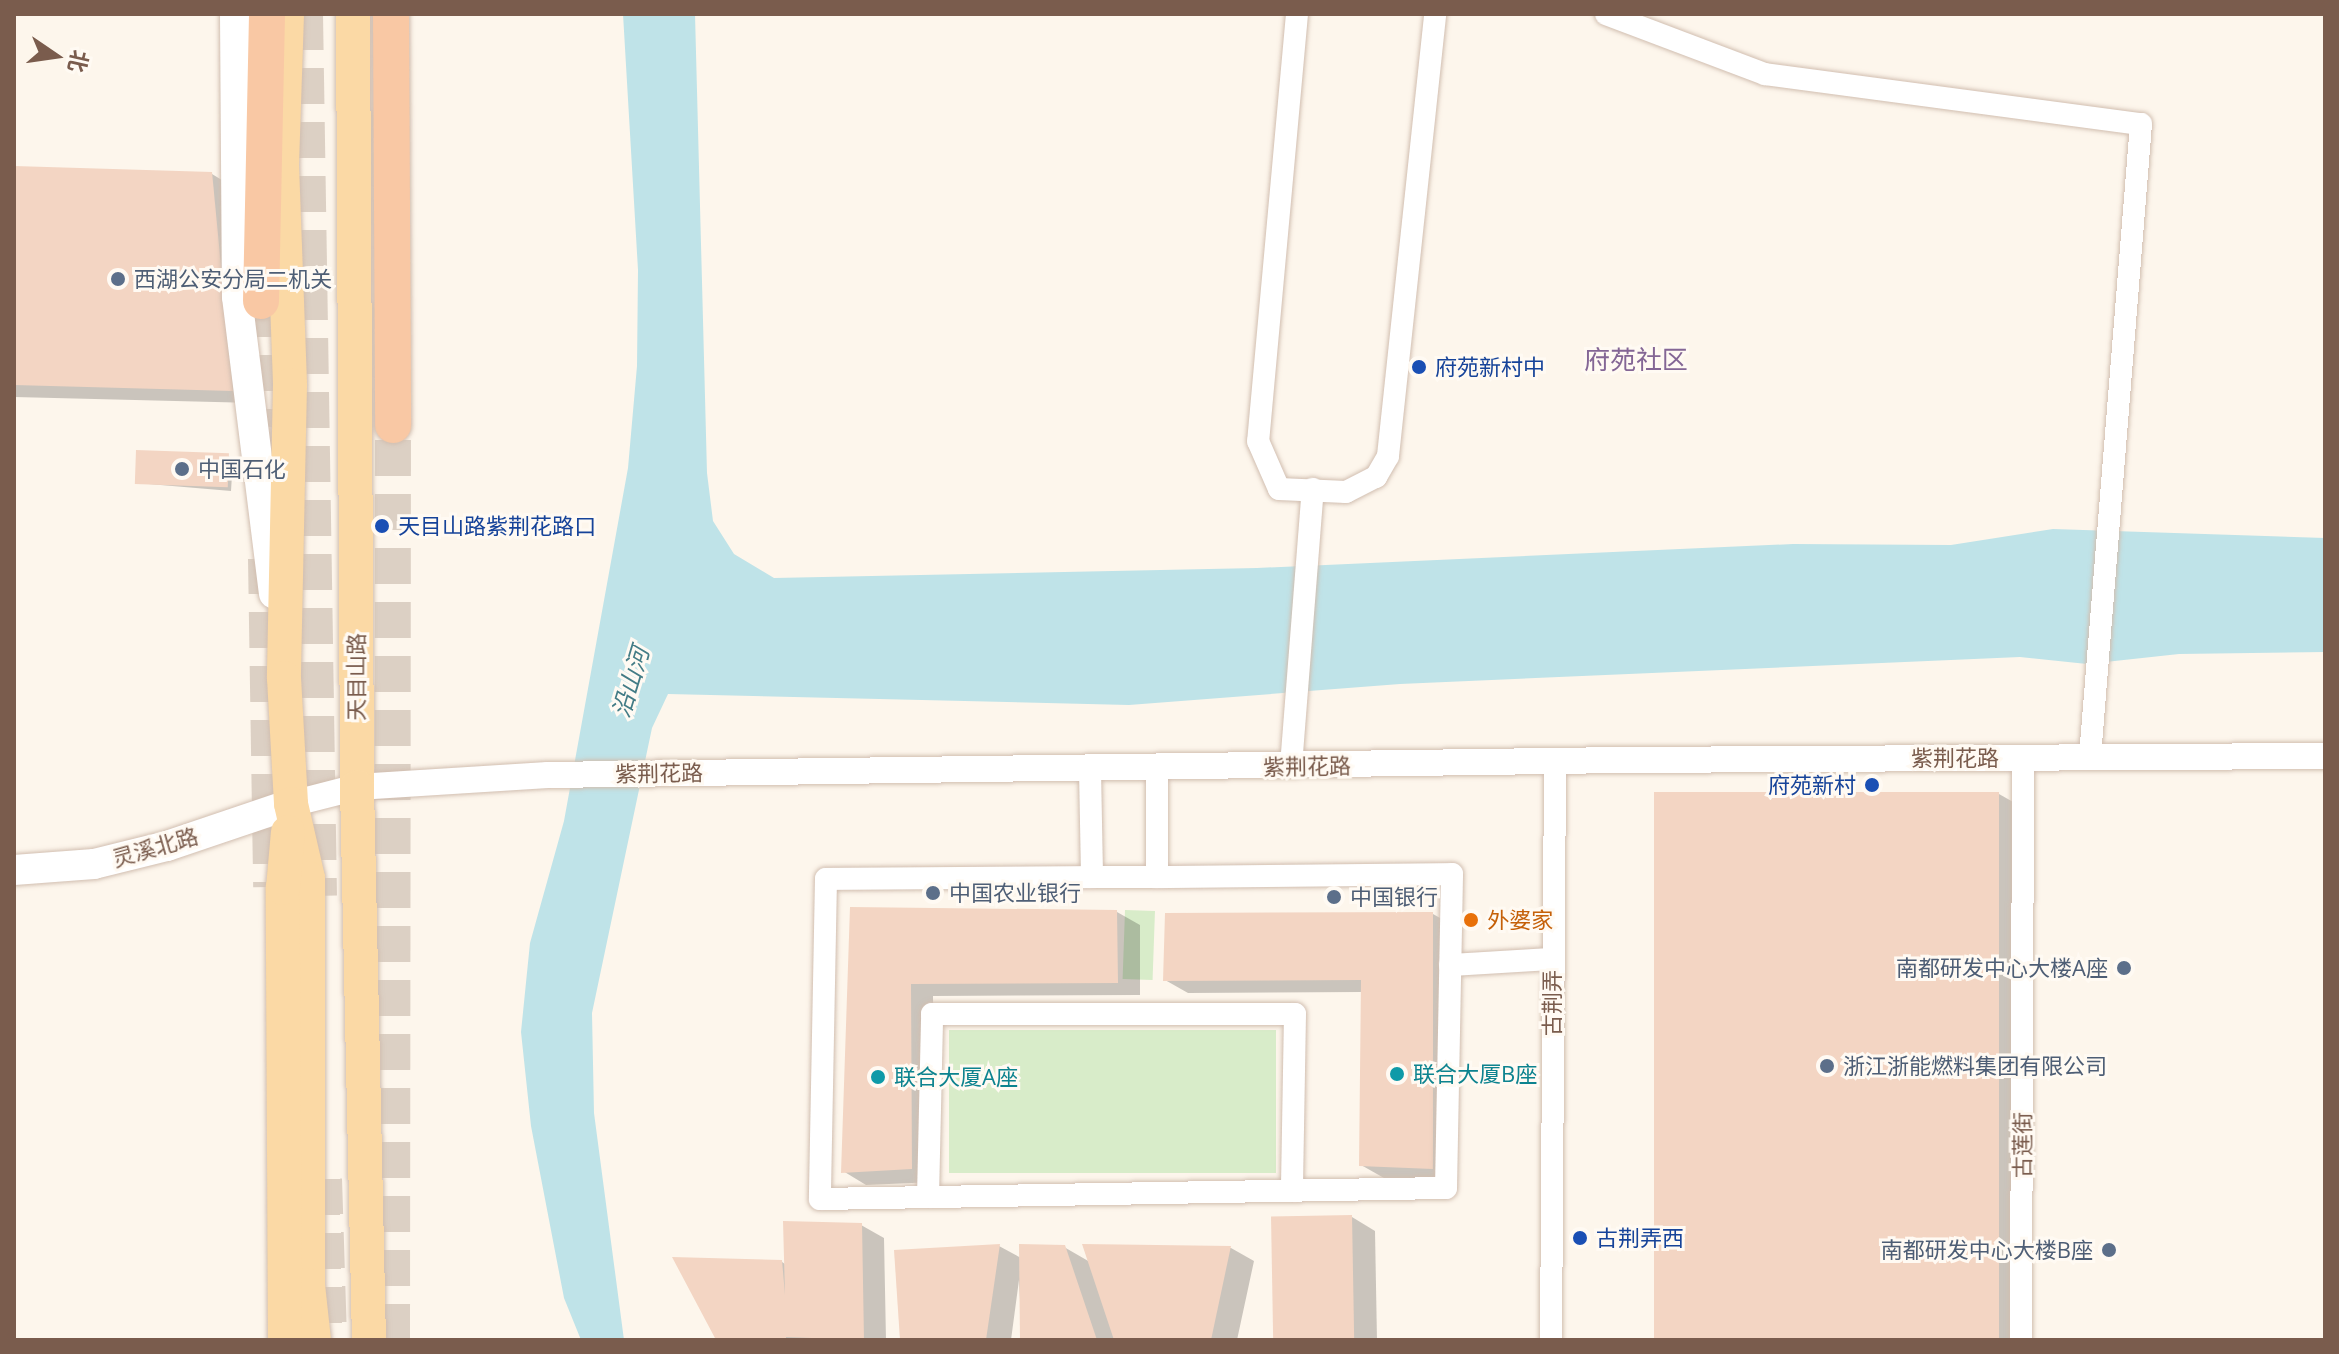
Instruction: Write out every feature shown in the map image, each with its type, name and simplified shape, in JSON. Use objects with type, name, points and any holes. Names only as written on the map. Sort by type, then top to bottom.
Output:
[{"type":"highway","points":[[261,301],[267,14]]},
{"type":"highway","points":[[391,14],[393,425]]},
{"type":"main road","points":[[235,14],[237,297],[284,678],[291,804],[283,888],[285,1340]]},
{"type":"main road","points":[[284,678],[290,385],[282,165],[287,14]]},
{"type":"main road","name":"天目山路","points":[[353,14],[357,787],[369,1340]]},
{"type":"main road","points":[[291,804],[308,878],[308,1285],[314,1340]]},
{"type":"main road","name":"灵溪北路","points":[[14,870],[94,864],[167,846],[291,804]]},
{"type":"street","points":[[1297,14],[1258,441],[1279,489],[1346,492],[1376,477],[1388,456],[1435,14]]},
{"type":"street","points":[[1606,14],[1765,74],[2141,124],[2090,757]]},
{"type":"street","points":[[1291,766],[1313,489]]},
{"type":"street","name":"紫荆花路","points":[[291,804],[357,787],[548,775],[1090,770],[1555,761],[2325,756]]},
{"type":"street","name":"古莲街","points":[[2021,1340],[2023,758]]},
{"type":"street","name":"古荆弄","points":[[1551,1340],[1555,761]]},
{"type":"street","points":[[1157,769],[1157,877]]},
{"type":"street","points":[[1090,770],[1092,877]]},
{"type":"street","points":[[1452,874],[1446,1188],[820,1199],[826,879],[1157,877],[1452,874]]},
{"type":"street","points":[[1450,965],[1552,959]]},
{"type":"street","points":[[928,1197],[932,1014],[1295,1014],[1292,1191]]},
{"type":"green space","points":[[1125,910],[1155,911],[1153,980],[1123,979]]},
{"type":"green space","points":[[949,1030],[1276,1030],[1276,1173],[949,1173]]},
{"type":"water","name":"沿山河","points":[[623,14],[695,14],[707,473],[713,521],[734,554],[774,578],[1257,568],[1793,544],[1951,545],[2053,529],[2325,538],[2325,652],[2179,654],[2087,664],[2020,657],[1400,684],[1129,705],[668,694],[652,728],[592,1013],[594,1113],[624,1340],[581,1340],[564,1298],[531,1126],[521,1032],[530,943],[564,821],[628,468],[637,366],[638,270]]},
{"type":"building","name":"西湖公安分局二机关","points":[[14,166],[212,172],[233,391],[14,385]]},
{"type":"building","name":"中国石化","points":[[136,450],[229,453],[228,487],[135,484]]},
{"type":"building","name":"浙江浙能燃料集团有限公司","points":[[1654,792],[1999,792],[1999,1340],[1654,1340]]},
{"type":"building","name":"联合大厦A座","points":[[850,907],[1117,910],[1118,983],[911,984],[912,1169],[841,1173]]},
{"type":"building","name":"联合大厦B座","points":[[1433,912],[1433,1169],[1359,1166],[1361,980],[1163,981],[1165,913]]},
{"type":"building","points":[[1352,1215],[1354,1340],[1273,1340],[1271,1216]]},
{"type":"building","points":[[783,1221],[862,1223],[864,1340],[786,1337],[786,1340],[716,1340],[672,1257],[782,1260],[785,1295]]},
{"type":"building","points":[[1000,1244],[986,1340],[900,1340],[894,1250]]},
{"type":"building","points":[[1019,1244],[1065,1245],[1097,1340],[1020,1340]]},
{"type":"building","points":[[1082,1244],[1231,1246],[1211,1340],[1114,1340]]},
{"type":"tunnel","points":[[305,14],[319,896]]},
{"type":"tunnel","points":[[261,301],[263,427]]},
{"type":"tunnel","points":[[392,1340],[393,425]]},
{"type":"tunnel","points":[[266,558],[271,887]]},
{"type":"tunnel","points":[[324,1179],[329,1340]]},
{"type":"place","name":"西湖公安分局二机关","points":[[118,279]]},
{"type":"place","name":"府苑新村中","points":[[1419,367]]},
{"type":"place","name":"中国石化","points":[[182,469]]},
{"type":"place","name":"天目山路紫荆花路口","points":[[382,526]]},
{"type":"place","name":"府苑新村","points":[[1872,785]]},
{"type":"place","name":"中国农业银行","points":[[933,893]]},
{"type":"place","name":"中国银行","points":[[1334,897]]},
{"type":"place","name":"外婆家","points":[[1471,920]]},
{"type":"place","name":"南都研发中心大楼A座","points":[[2124,968]]},
{"type":"place","name":"浙江浙能燃料集团有限公司","points":[[1827,1066]]},
{"type":"place","name":"联合大厦B座","points":[[1397,1074]]},
{"type":"place","name":"联合大厦A座","points":[[878,1077]]},
{"type":"place","name":"古荆弄西","points":[[1580,1238]]},
{"type":"place","name":"南都研发中心大楼B座","points":[[2109,1250]]},
{"type":"district","name":"府苑社区","points":[[1636,360]]}]
